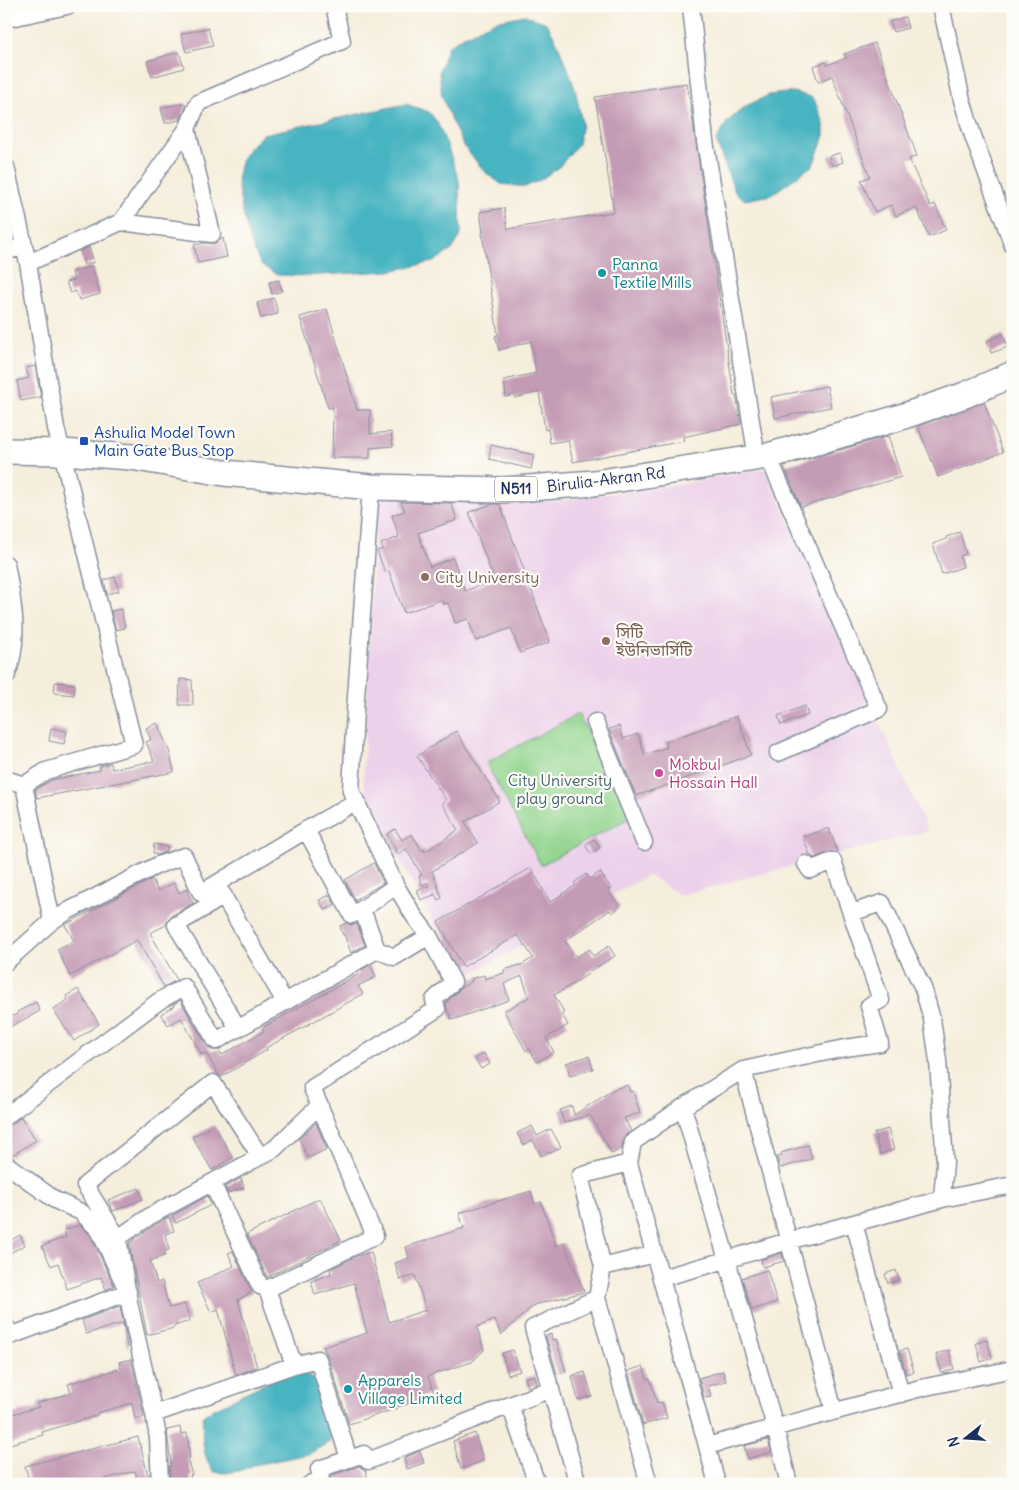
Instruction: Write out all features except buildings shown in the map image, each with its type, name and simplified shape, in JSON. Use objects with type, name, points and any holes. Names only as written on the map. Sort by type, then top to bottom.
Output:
[{"type":"highway","name":"Birulia-Akran Rd","points":[[6,451],[62,452],[131,457],[224,473],[371,487],[503,490],[594,483],[762,457],[898,418],[965,396],[1013,374]]},
{"type":"street","points":[[6,19],[67,6]]},
{"type":"street","points":[[121,222],[188,129],[198,103],[342,41],[334,6]]},
{"type":"street","points":[[691,6],[705,142],[762,457],[880,709],[778,753]]},
{"type":"street","points":[[941,6],[962,100],[1013,246]]},
{"type":"street","points":[[6,251],[26,255],[121,222],[212,234],[188,129]]},
{"type":"street","points":[[6,168],[26,255],[56,428],[134,745],[46,771],[24,785]]},
{"type":"street","points":[[267,1289],[375,1236],[312,1088],[437,1010],[434,1000],[453,982],[429,936],[414,916],[396,886],[351,791],[371,487]]},
{"type":"street","points":[[6,564],[11,586],[16,637],[8,671]]},
{"type":"street","points":[[595,722],[644,842]]},
{"type":"street","points":[[6,779],[24,785]]},
{"type":"street","points":[[24,785],[52,921]]},
{"type":"street","points":[[238,1028],[176,925],[220,890],[306,830],[357,801]]},
{"type":"street","points":[[306,830],[352,915],[396,886]]},
{"type":"street","points":[[6,962],[52,921],[70,910],[158,865],[184,856],[201,893],[220,890]]},
{"type":"street","points":[[717,1484],[629,1163],[633,1142],[683,1107],[743,1070],[845,1048],[880,1043],[869,1006],[882,1000],[833,861],[810,870],[806,864]]},
{"type":"street","points":[[220,890],[285,1002]]},
{"type":"street","points":[[851,913],[882,903],[923,988],[932,1019],[938,1061],[945,1163],[942,1199]]},
{"type":"street","points":[[362,909],[377,950],[394,957],[429,936]]},
{"type":"street","points":[[6,1116],[159,1001],[184,986],[216,1040],[377,950]]},
{"type":"street","points":[[743,1070],[834,1411]]},
{"type":"street","points":[[160,1484],[158,1438],[154,1414],[130,1307],[118,1238],[85,1185],[214,1083],[260,1156]]},
{"type":"street","points":[[118,1238],[150,1216],[274,1149],[320,1105]]},
{"type":"street","points":[[683,1107],[789,1484]]},
{"type":"street","points":[[629,1163],[580,1176],[603,1267],[597,1298],[648,1484]]},
{"type":"street","points":[[6,1164],[55,1200],[81,1212],[99,1230],[128,1292]]},
{"type":"street","points":[[212,1183],[260,1286],[267,1289],[294,1365]]},
{"type":"street","points":[[661,1278],[942,1199],[1013,1185]]},
{"type":"street","points":[[854,1223],[901,1394]]},
{"type":"street","points":[[603,1267],[654,1254]]},
{"type":"street","points":[[6,1327],[13,1334],[128,1292]]},
{"type":"street","points":[[578,1484],[533,1328],[597,1298]]},
{"type":"street","points":[[154,1414],[294,1365],[318,1359],[349,1459]]},
{"type":"street","points":[[707,1446],[901,1394],[1013,1369]]},
{"type":"street","points":[[310,1484],[322,1480],[318,1469],[364,1454],[368,1461],[551,1389]]},
{"type":"street","points":[[510,1405],[536,1484]]},
{"type":"shaded area","name":"সিটি ইউনিভার্সিটি","points":[[765,468],[928,831],[680,895],[648,875],[464,978],[368,801],[363,780],[377,492],[476,502],[558,501],[687,483]]},
{"type":"green space","name":"City University play ground","points":[[578,714],[633,816],[541,865],[486,763]]},
{"type":"water","points":[[525,15],[546,23],[554,36],[576,92],[582,124],[578,144],[558,168],[525,187],[501,184],[485,172],[463,145],[442,96],[439,72],[448,46],[496,21]]},
{"type":"water","points":[[793,92],[811,97],[824,123],[824,137],[813,165],[771,195],[745,200],[735,192],[716,141],[727,122],[746,106],[769,95]]},
{"type":"water","points":[[406,104],[429,112],[437,122],[459,181],[461,235],[452,250],[433,262],[390,271],[304,276],[278,275],[261,265],[250,241],[237,181],[241,161],[250,147],[263,134]]},
{"type":"water","points":[[297,1371],[311,1376],[317,1382],[331,1423],[331,1441],[309,1454],[254,1465],[238,1471],[214,1472],[207,1460],[203,1445],[202,1429],[204,1415],[240,1395]]},
{"type":"place","name":"Panna Textile Mills","points":[[602,273]]},
{"type":"place","name":"Ashulia Model Town Main Gate Bus Stop","points":[[84,441]]},
{"type":"place","name":"City University","points":[[425,577]]},
{"type":"place","name":"সিটি ইউনিভার্সিটি","points":[[606,641]]},
{"type":"place","name":"Mokbul Hossain Hall","points":[[659,773]]},
{"type":"place","name":"Apparels Village Limited","points":[[348,1389]]}]
